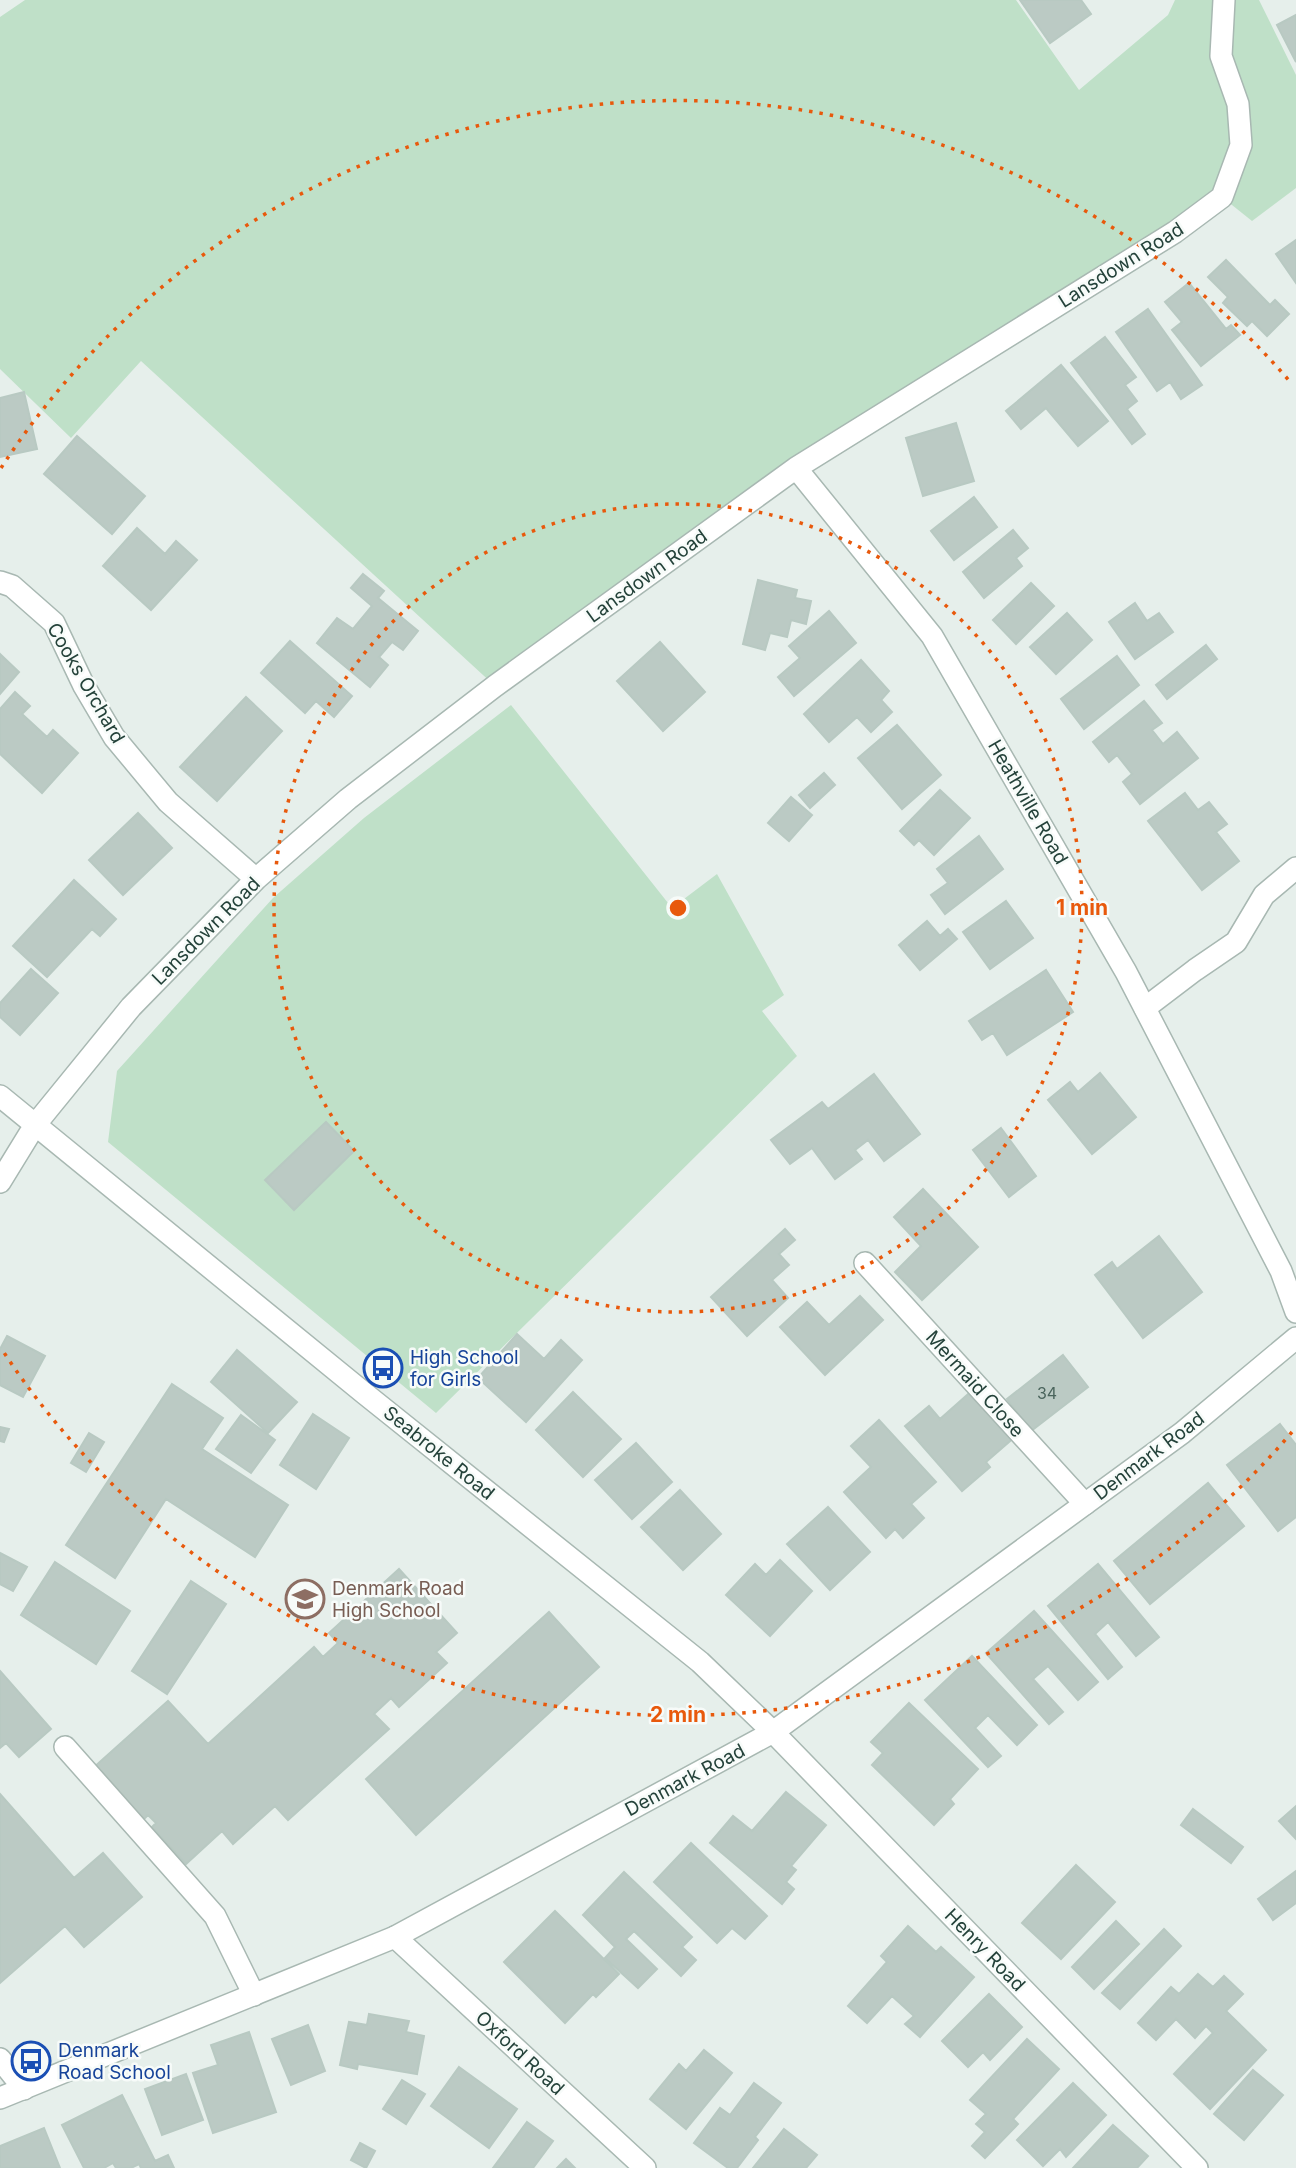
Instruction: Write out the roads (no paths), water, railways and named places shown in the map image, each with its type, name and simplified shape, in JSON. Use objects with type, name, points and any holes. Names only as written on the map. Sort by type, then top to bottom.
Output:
[{"type":"street","name":"Lansdown Road","points":[[0,1182],[36,1125],[131,1007],[256,879],[348,799],[495,686],[796,468],[1175,232],[1222,197],[1241,145],[1238,103],[1221,55],[1224,0]]},
{"type":"street","name":"Heathville Road","points":[[796,468],[932,636],[1146,1008],[1281,1271],[1296,1312]]},
{"type":"street","name":"Cooks Orchard","points":[[0,582],[12,586],[54,623],[84,686],[114,737],[168,802],[256,879]]},
{"type":"street","points":[[1146,1008],[1236,942],[1264,895],[1296,867]]},
{"type":"street","name":"Seabroke Road","points":[[0,1096],[363,1393],[700,1662],[773,1732]]},
{"type":"street","name":"Mermaid Close","points":[[865,1263],[1085,1504]]},
{"type":"street","name":"Denmark Road","points":[[0,2098],[395,1937],[773,1732],[1182,1433],[1296,1338]]},
{"type":"street","name":"Henry Road","points":[[773,1732],[1197,2168]]},
{"type":"street","points":[[65,1747],[215,1916],[254,1995]]},
{"type":"street","name":"Oxford Road","points":[[395,1937],[645,2168]]},
{"type":"street","points":[[0,2059],[24,2090]]},
{"type":"place","name":"High School for Girls","points":[[383,1368]]},
{"type":"place","name":"Denmark Road High School","points":[[305,1599]]},
{"type":"place","name":"Denmark Road School","points":[[31,2061]]}]
